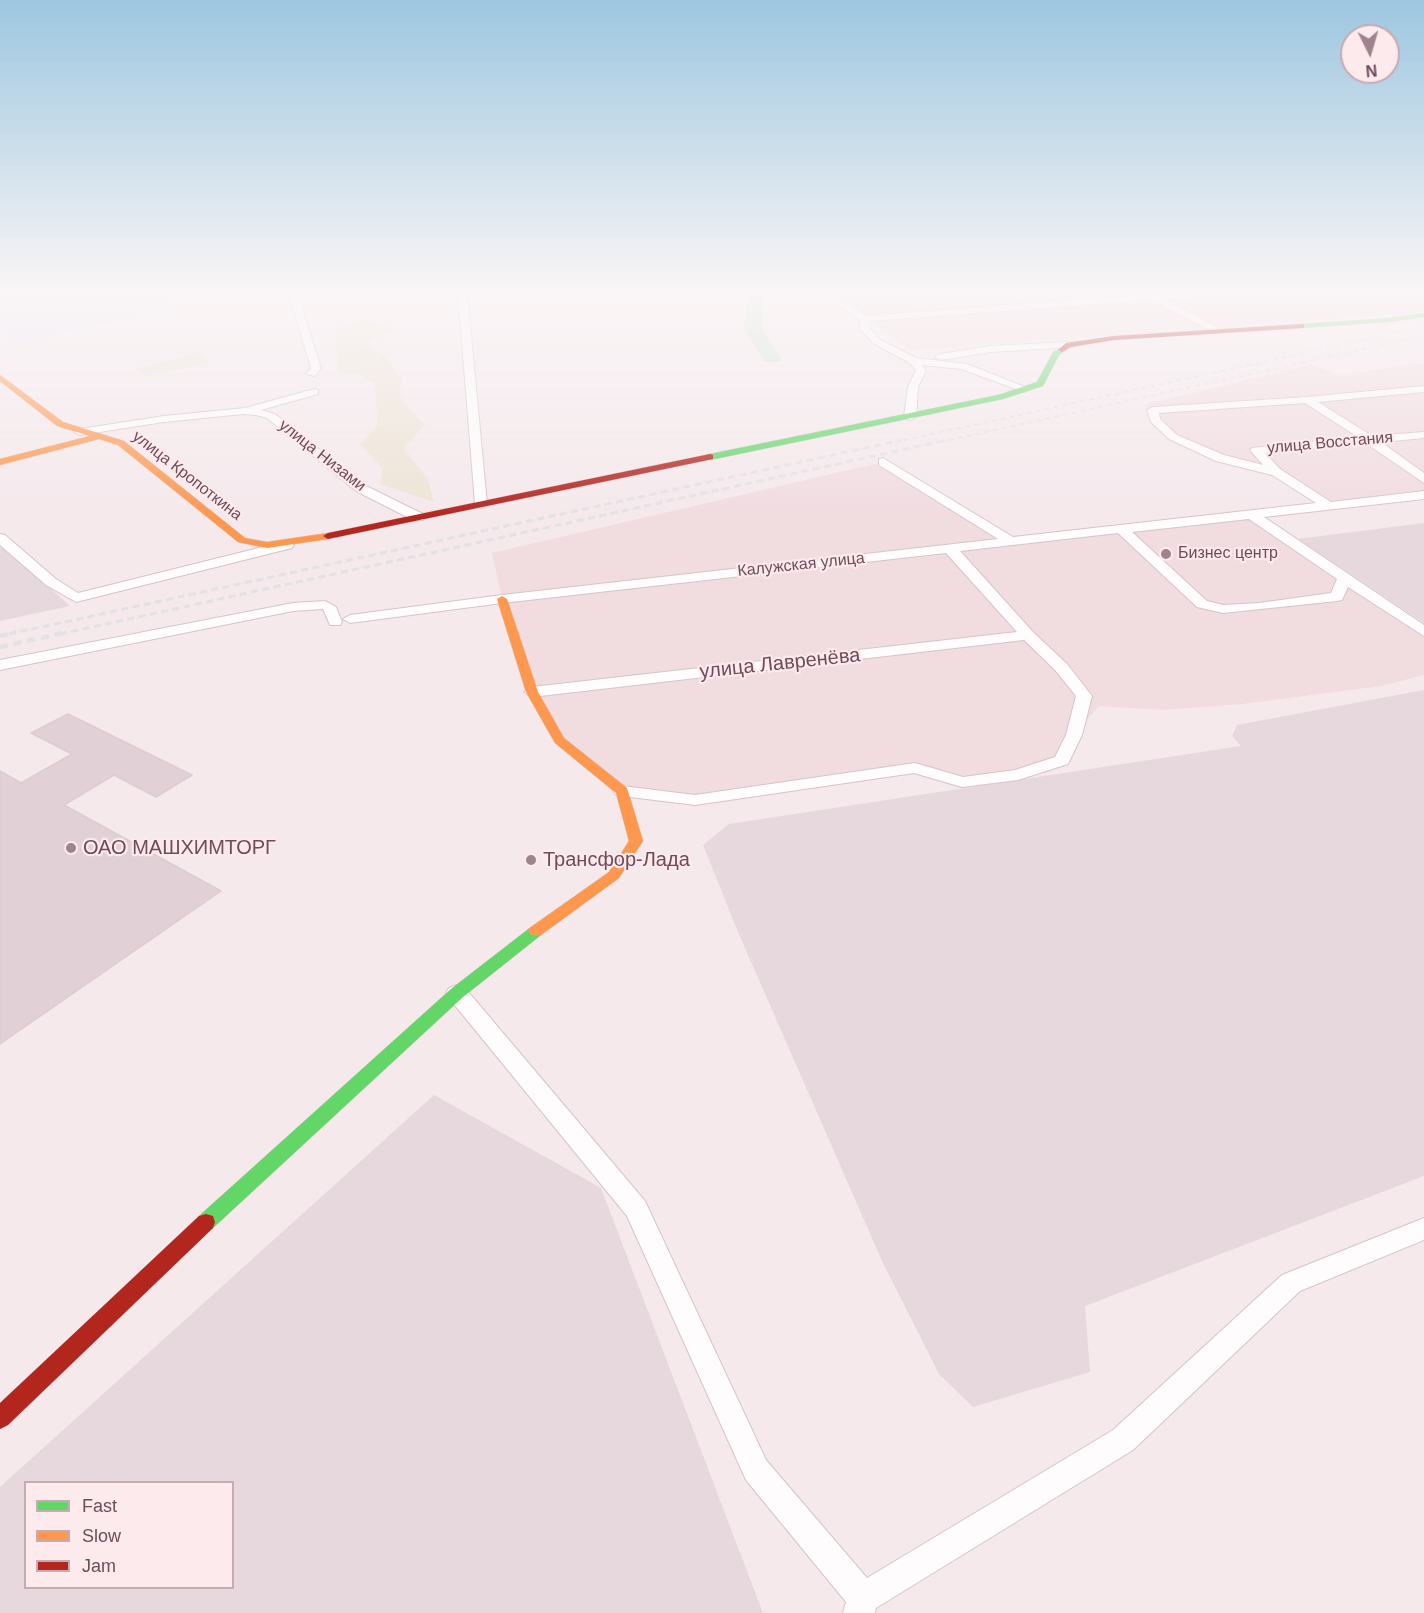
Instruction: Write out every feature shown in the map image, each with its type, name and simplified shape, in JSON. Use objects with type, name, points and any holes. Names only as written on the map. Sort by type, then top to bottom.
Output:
[{"type":"street","points":[[311,374],[316,367]]},
{"type":"street","points":[[469,367],[481,504]]},
{"type":"street","points":[[910,417],[913,387],[921,370],[919,367]]},
{"type":"street","points":[[964,367],[1025,389],[1040,384],[1049,367]]},
{"type":"street","name":"улица Кропоткина","points":[[0,377],[60,424],[121,443],[242,540],[267,545],[297,543],[910,417],[1000,397],[1025,389]]},
{"type":"street","points":[[1276,472],[1220,458],[1173,437],[1155,420],[1153,410],[1306,400],[1424,389]]},
{"type":"street","points":[[243,411],[314,392]]},
{"type":"street","points":[[1306,400],[1370,440],[1424,479]]},
{"type":"street","name":"улица Низами","points":[[80,432],[243,411],[271,416],[360,488],[418,517]]},
{"type":"street","name":"улица Восстания","points":[[1256,450],[1424,435]]},
{"type":"street","points":[[0,462],[96,437]]},
{"type":"street","points":[[1220,458],[1256,450]]},
{"type":"street","name":"улица Восстания","points":[[1256,450],[1276,472],[1329,506]]},
{"type":"street","points":[[883,462],[1010,541]]},
{"type":"street","name":"Калужская улица","points":[[0,665],[293,607],[325,605],[343,620],[502,599],[1424,495]]},
{"type":"street","points":[[1252,515],[1424,632]]},
{"type":"street","points":[[1121,530],[1202,604],[1223,609],[1337,597],[1345,578]]},
{"type":"street","points":[[0,538],[51,582],[76,598],[297,543]]},
{"type":"street","points":[[502,599],[532,692],[559,740],[622,791],[695,800],[915,768],[962,782],[1018,775],[1062,760],[1074,735],[1084,696],[1061,667],[1028,635],[949,548]]},
{"type":"street","name":"улица Лавренёва","points":[[532,692],[1028,635]]},
{"type":"street","points":[[0,1418],[151,1273],[457,993],[561,912],[614,875],[636,841],[622,791]]},
{"type":"street","points":[[457,993],[636,1209],[756,1470],[861,1605],[1123,1440],[1290,1282],[1424,1229]]},
{"type":"shaded area","points":[[142,367],[188,367],[148,377],[135,369]]},
{"type":"shaded area","points":[[338,367],[393,367],[401,378],[400,397],[425,425],[404,448],[428,480],[434,502],[380,484],[383,468],[360,445],[377,425],[375,384],[359,375],[339,374]]},
{"type":"shaded area","points":[[1301,367],[1318,367],[1341,375],[1394,367],[1424,367],[1424,496],[1329,506],[1276,472],[1220,458],[1173,437],[1155,420],[1146,404]]},
{"type":"shaded area","points":[[883,462],[1010,541],[1252,515],[1424,632],[1424,675],[1381,686],[1242,704],[1163,710],[1099,706],[1074,735],[1062,760],[962,782],[915,768],[695,800],[622,791],[559,740],[502,599],[492,553]]},
{"type":"shaded area","points":[[1424,523],[1424,623],[1298,539]]},
{"type":"shaded area","points":[[0,543],[70,606],[0,621]]},
{"type":"shaded area","points":[[1424,690],[1424,1176],[1085,1306],[1090,1372],[973,1407],[939,1374],[882,1261],[738,932],[703,845],[729,824],[1241,746],[1232,736],[1237,725]]},
{"type":"shaded area","points":[[434,1095],[601,1188],[763,1613],[0,1613],[0,1487]]},
{"type":"building","name":"ОАО МАШХИМТОРГ","points":[[68,714],[192,775],[156,797],[114,775],[64,805],[221,891],[0,1044],[0,771],[21,783],[72,754],[31,733]]},
{"type":"railway","points":[[895,442],[1239,367]]},
{"type":"railway","points":[[940,442],[1281,367]]},
{"type":"railway","points":[[9,634],[902,440]]},
{"type":"railway","points":[[60,634],[947,440]]},
{"type":"railway","points":[[0,636],[16,632]]},
{"type":"railway","points":[[0,647],[67,632]]},
{"type":"traffic: fast","points":[[710,457],[1000,397],[1040,384],[1049,367]]},
{"type":"traffic: fast","points":[[206,1222],[457,993],[536,931]]},
{"type":"traffic: slow","points":[[0,377],[60,424],[121,443],[242,540],[267,545],[328,536]]},
{"type":"traffic: slow","points":[[0,462],[96,437]]},
{"type":"traffic: slow","points":[[502,599],[532,692],[559,740],[622,791],[636,841],[614,875],[536,931]]},
{"type":"traffic: jam","points":[[328,536],[710,457]]},
{"type":"traffic: jam","points":[[0,1418],[206,1222]]},
{"type":"place","name":"Бизнес центр","points":[[1166,554]]},
{"type":"place","name":"ОАО МАШХИМТОРГ","points":[[71,848]]},
{"type":"place","name":"Трансфор-Лада","points":[[531,860]]}]
